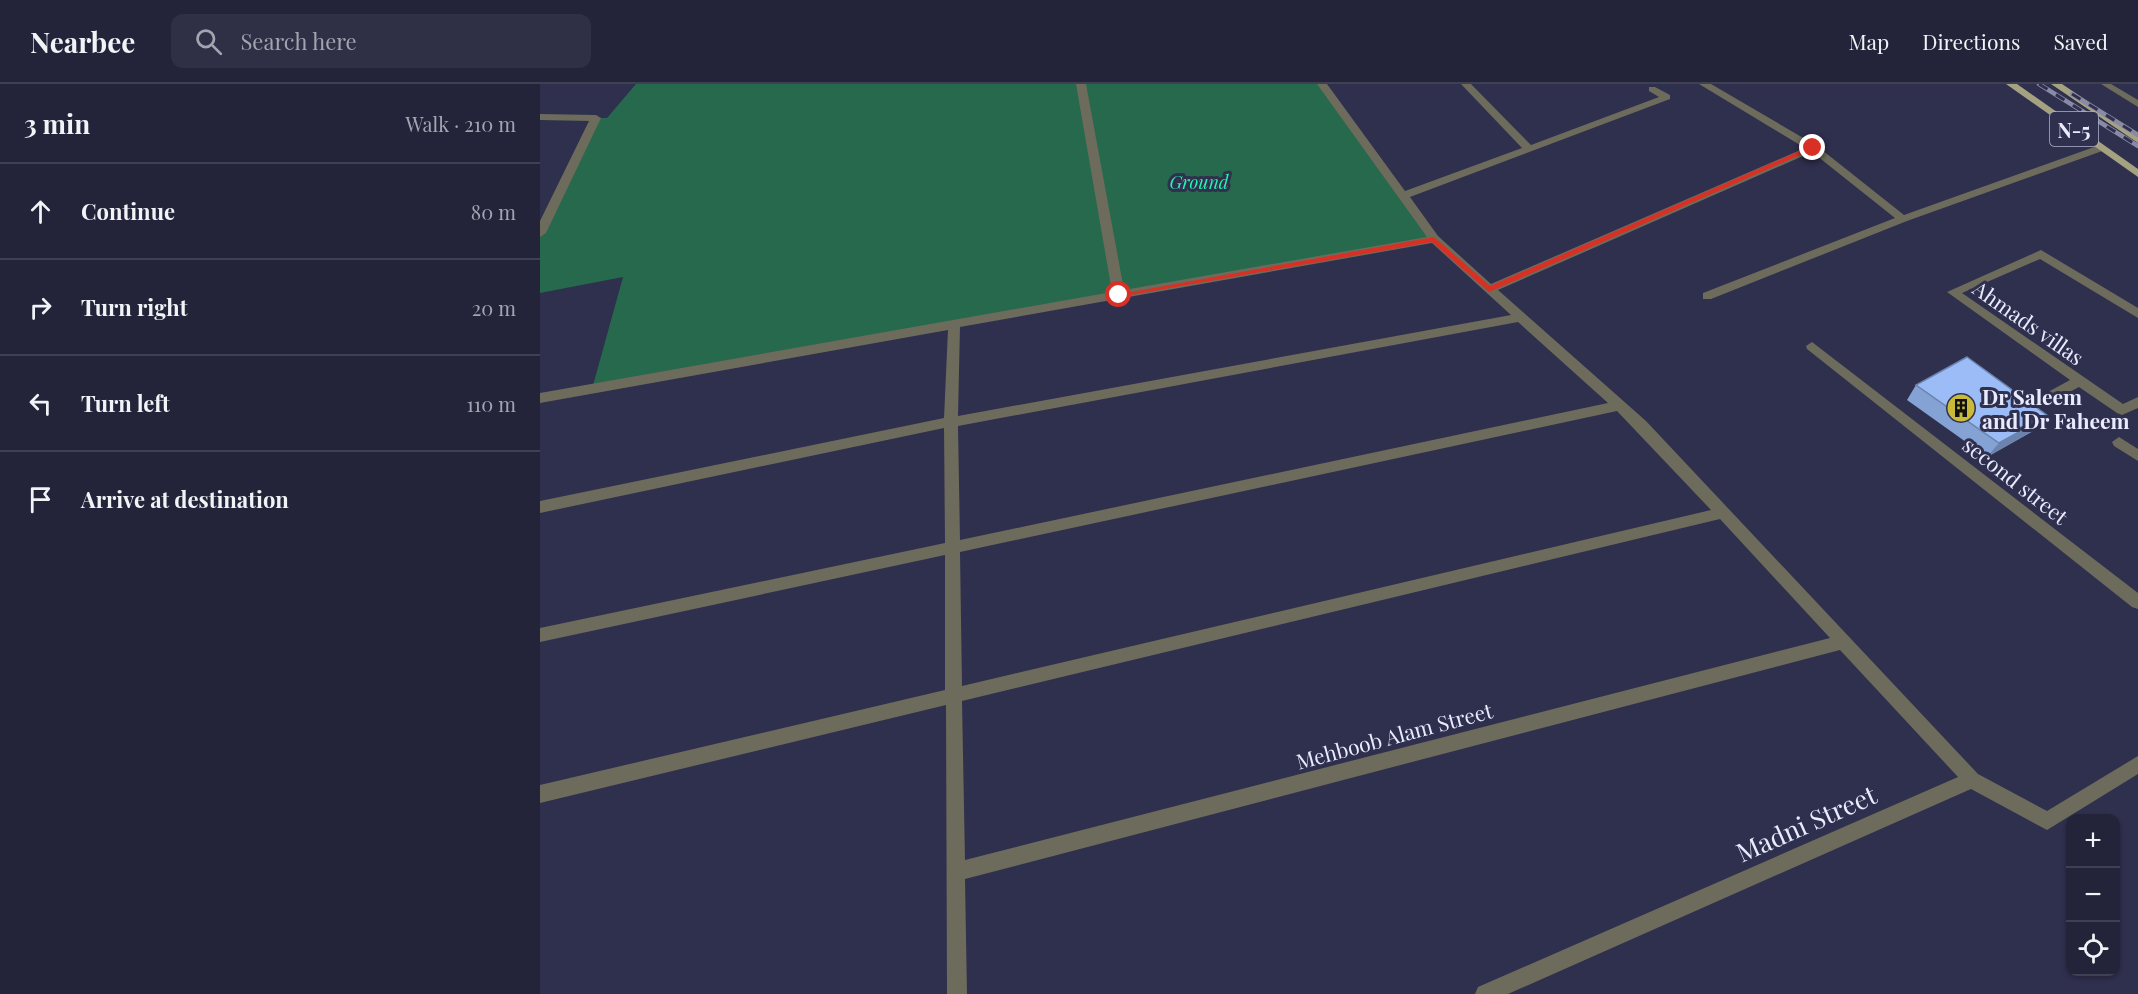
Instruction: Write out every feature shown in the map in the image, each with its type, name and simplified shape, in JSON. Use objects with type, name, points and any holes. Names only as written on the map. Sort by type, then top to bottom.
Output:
[{"type":"main road","name":"N-5","points":[[2011,84],[2138,174]]},
{"type":"main road","name":"N-5","points":[[2056,84],[2138,140]]},
{"type":"street","points":[[1081,84],[1119,295]]},
{"type":"street","points":[[1322,84],[1434,239],[1641,425],[1972,780],[2047,821],[2138,764]]},
{"type":"street","points":[[1466,84],[1529,149]]},
{"type":"street","points":[[1704,84],[1813,148],[1903,219]]},
{"type":"street","points":[[1402,196],[1667,97],[1652,89]]},
{"type":"street","points":[[540,117],[596,118],[540,233]]},
{"type":"street","points":[[1489,289],[1813,148]]},
{"type":"street","points":[[1707,296],[1903,219],[2101,148]]},
{"type":"street","points":[[540,398],[1434,239]]},
{"type":"street","name":"Ahmads villas","points":[[2138,314],[2041,254],[1953,292],[2122,410],[2138,402]]},
{"type":"street","points":[[540,507],[951,422],[1521,318]]},
{"type":"street","points":[[954,324],[951,422],[957,994]]},
{"type":"street","name":"second street","points":[[1812,346],[2138,602]]},
{"type":"street","points":[[2022,412],[2079,381]]},
{"type":"street","points":[[540,636],[1619,406]]},
{"type":"street","points":[[2119,442],[2138,456]]},
{"type":"street","points":[[540,794],[1723,513]]},
{"type":"street","name":"Mehboob Alam Street","points":[[956,872],[1843,642]]},
{"type":"street","name":"Madni Street","points":[[1485,994],[1972,780]]},
{"type":"lane","points":[[2105,84],[2138,104]]},
{"type":"green space","name":"Ground","points":[[636,84],[1322,84],[1434,239],[592,389],[623,277],[540,293],[540,233],[596,118],[607,118]]},
{"type":"building","points":[[1967,357],[2048,416],[1999,443],[1916,385]]},
{"type":"railway","points":[[2039,84],[2138,146]]},
{"type":"railway","points":[[2072,94],[2138,135]]},
{"type":"place","name":"Dr Saleem and Dr Faheem","points":[[1961,408]]},
{"type":"route","points":[[1119,295],[1434,239],[1489,289],[1813,148]]}]
